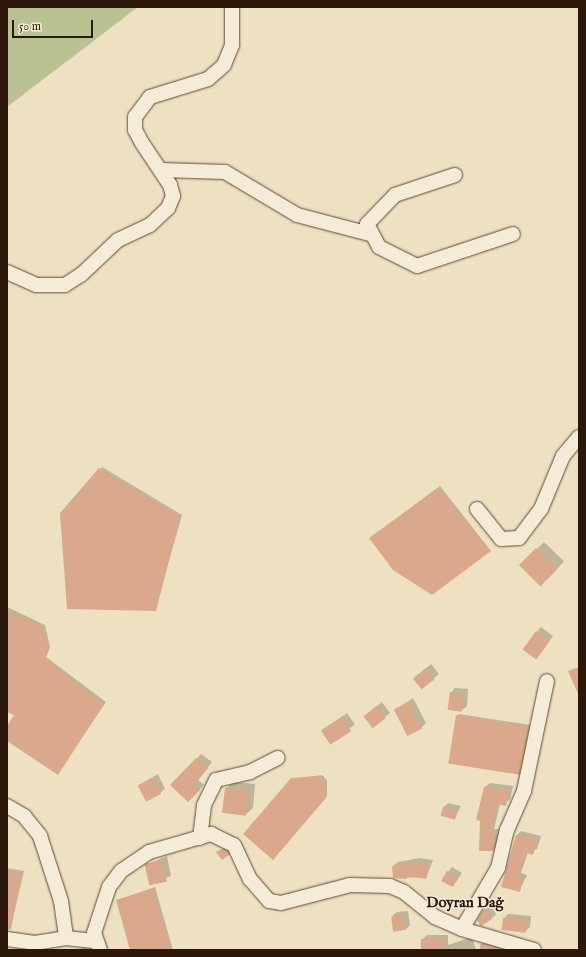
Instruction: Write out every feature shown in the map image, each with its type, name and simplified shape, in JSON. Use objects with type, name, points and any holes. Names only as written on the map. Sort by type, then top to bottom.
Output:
[{"type":"street","points":[[7,272],[48,287],[65,285],[82,274],[118,240],[150,225],[168,208],[173,196],[161,170],[135,130],[135,117],[150,96],[208,79],[224,65],[232,45],[232,7]]},
{"type":"street","points":[[161,170],[225,172],[297,215],[370,234]]},
{"type":"street","points":[[455,175],[395,195],[367,224],[370,234],[379,247],[417,266],[513,234]]},
{"type":"street","points":[[476,509],[501,539],[519,538],[541,509],[564,456],[579,437]]},
{"type":"street","points":[[462,929],[498,868],[507,830],[524,791],[547,681]]},
{"type":"street","points":[[200,838],[204,805],[216,780],[250,772],[278,758]]},
{"type":"street","points":[[7,806],[24,816],[40,836],[61,901],[66,938]]},
{"type":"street","points":[[7,939],[35,943],[66,938],[97,945],[109,887],[121,871],[149,852],[211,834],[234,845],[250,879],[269,901],[281,903],[350,885],[390,886],[404,892],[435,917],[462,929],[534,950]]},
{"type":"green space","points":[[7,7],[138,7],[7,107]]},
{"type":"building","points":[[99,468],[180,517],[156,611],[67,609],[60,513]]},
{"type":"building","points":[[438,488],[491,551],[432,595],[393,570],[369,538]]},
{"type":"building","points":[[536,548],[557,569],[540,586],[519,565]]},
{"type":"building","points":[[7,610],[44,627],[49,650],[45,659],[104,704],[58,775],[7,741],[7,726],[14,715],[7,712]]},
{"type":"building","points":[[536,631],[550,641],[536,660],[522,650]]},
{"type":"building","points":[[579,667],[579,696],[568,671]]},
{"type":"building","points":[[426,668],[435,679],[422,690],[413,679]]},
{"type":"building","points":[[450,692],[464,694],[461,712],[447,710]]},
{"type":"building","points":[[408,702],[422,729],[407,736],[394,709]]},
{"type":"building","points":[[377,706],[386,718],[372,728],[363,716]]},
{"type":"building","points":[[456,715],[529,727],[521,775],[448,763]]},
{"type":"building","points":[[342,717],[351,731],[330,745],[321,731]]},
{"type":"building","points":[[196,758],[208,768],[194,785],[200,790],[188,802],[170,785]]},
{"type":"building","points":[[319,776],[325,782],[325,799],[273,860],[243,834],[291,778]]},
{"type":"building","points":[[153,778],[161,794],[146,802],[138,786]]},
{"type":"building","points":[[484,787],[509,791],[506,806],[497,804],[490,834],[497,834],[493,851],[479,851],[480,821],[476,820]]},
{"type":"building","points":[[225,788],[249,791],[246,816],[222,813]]},
{"type":"building","points":[[443,807],[457,811],[455,820],[441,816]]},
{"type":"building","points":[[516,835],[537,841],[533,855],[526,853],[517,878],[523,879],[520,892],[501,887]]},
{"type":"building","points":[[222,849],[229,855],[222,860],[216,852]]},
{"type":"building","points":[[162,860],[167,881],[149,885],[144,864]]},
{"type":"building","points":[[414,862],[429,865],[426,879],[407,876],[407,879],[393,878],[392,866]]},
{"type":"building","points":[[7,870],[22,873],[11,929],[7,929]]},
{"type":"building","points":[[447,871],[458,878],[453,887],[441,881]]},
{"type":"building","points":[[153,889],[171,950],[130,950],[116,900]]},
{"type":"building","points":[[485,907],[492,919],[481,926],[477,920]]},
{"type":"building","points":[[404,915],[406,930],[393,932],[391,917]]},
{"type":"building","points":[[503,918],[527,921],[525,933],[502,930]]},
{"type":"building","points":[[421,939],[443,939],[443,950],[421,950]]},
{"type":"building","points":[[481,943],[504,950],[479,950]]},
{"type":"district","name":"Doyran Dağ","points":[[465,903]]}]
